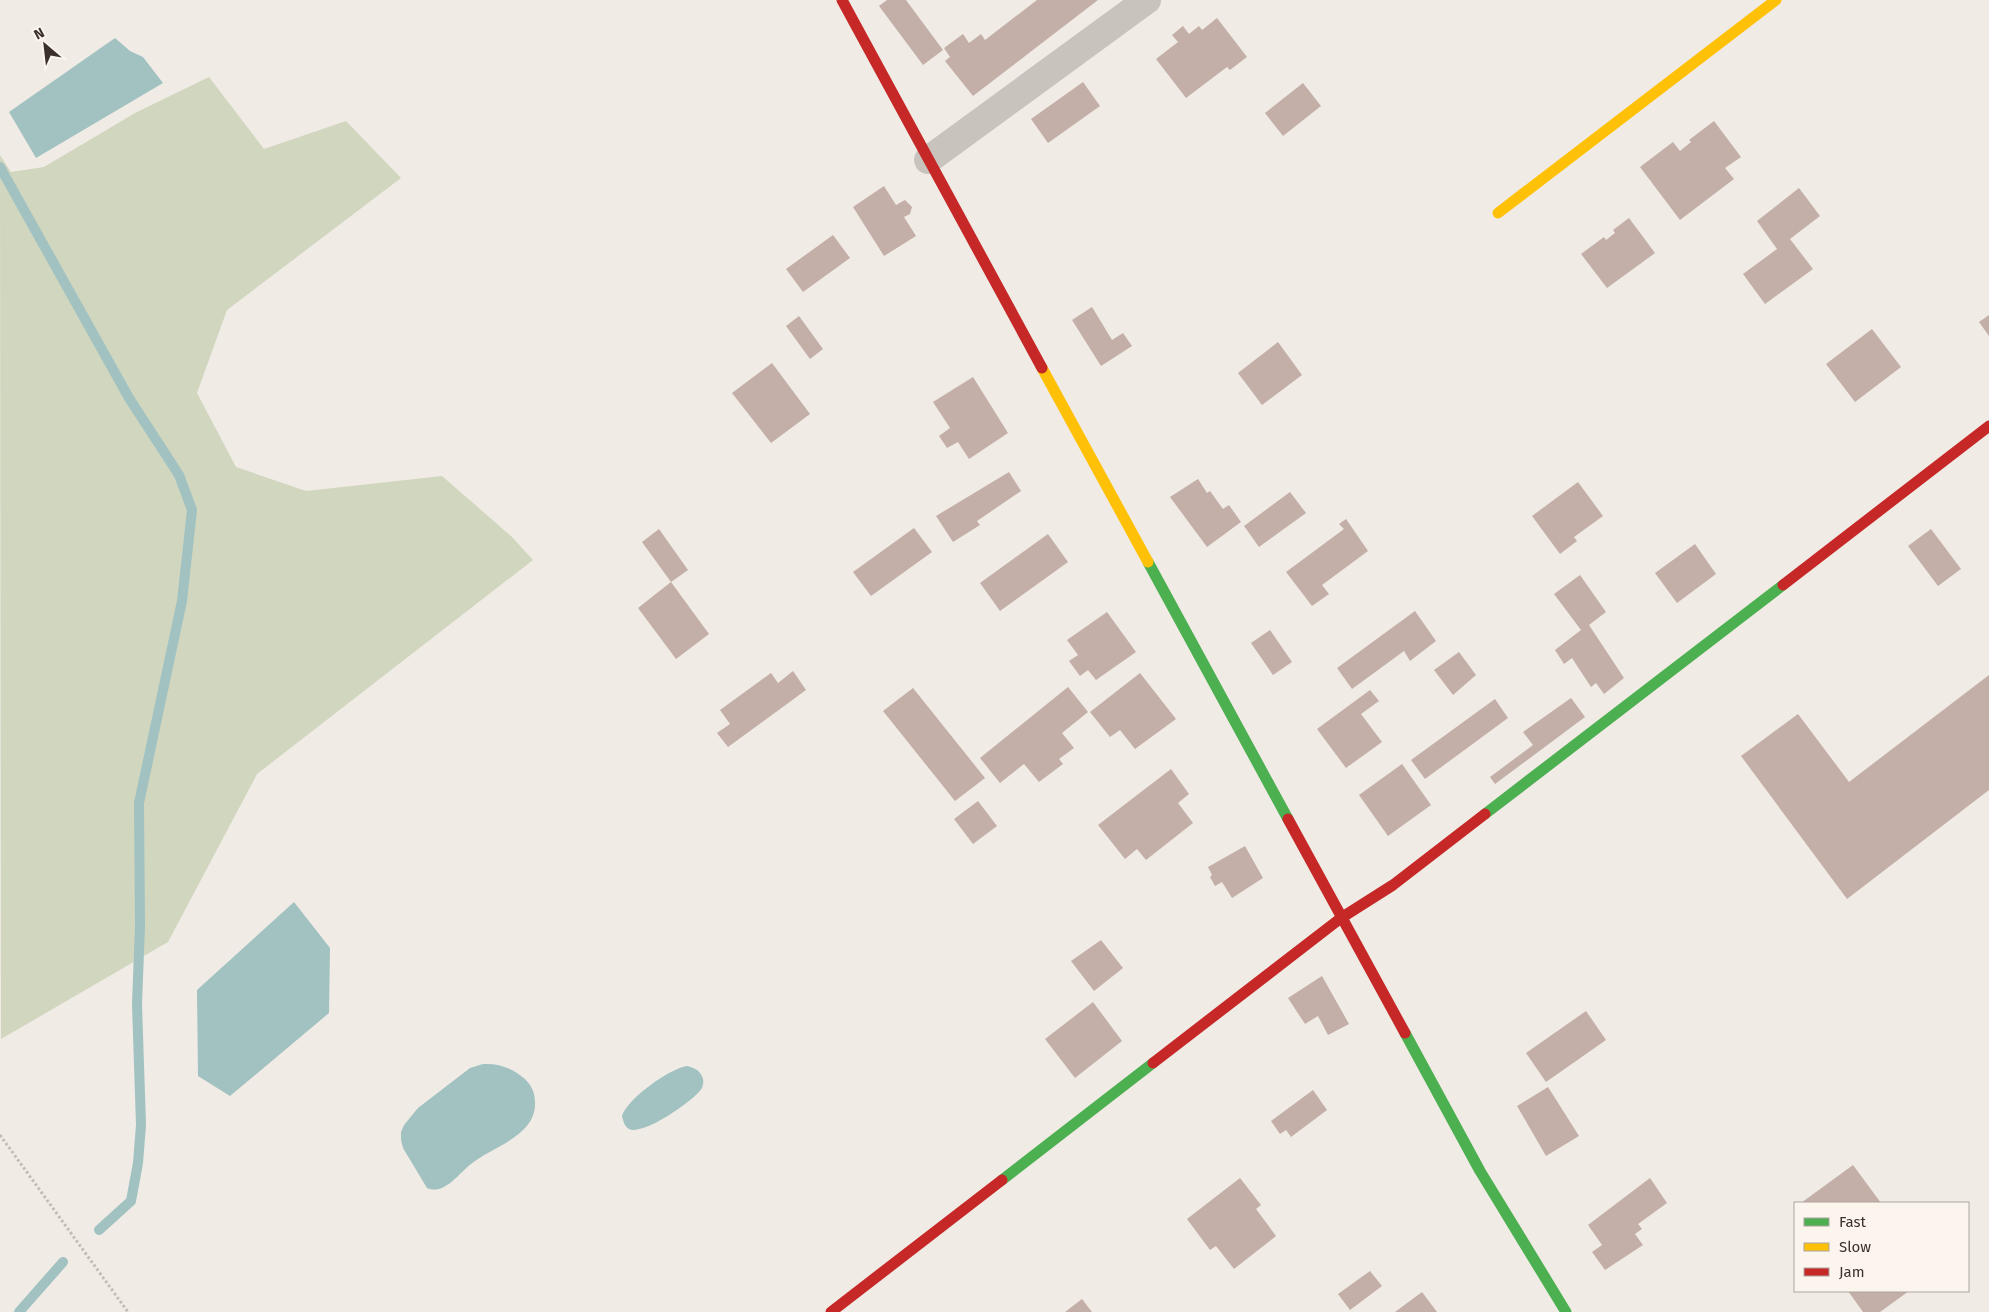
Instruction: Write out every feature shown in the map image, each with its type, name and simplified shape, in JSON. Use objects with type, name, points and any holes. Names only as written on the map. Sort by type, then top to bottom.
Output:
[{"type":"street","points":[[842,0],[1480,1172],[1566,1312]]},
{"type":"street","points":[[928,160],[1147,0]]},
{"type":"street","points":[[1498,213],[1776,0]]},
{"type":"street","points":[[831,1312],[1341,918],[1393,886],[1989,426]]},
{"type":"path","points":[[0,1135],[128,1312]]},
{"type":"green space","points":[[209,77],[264,149],[346,121],[401,178],[227,310],[197,393],[236,467],[306,491],[442,476],[511,536],[533,560],[257,774],[168,942],[1,1039],[0,155],[11,172],[44,167],[135,113]]},
{"type":"water","points":[[115,38],[130,51],[143,57],[163,83],[36,158],[9,112]]},
{"type":"water","points":[[294,902],[330,948],[329,1013],[230,1096],[198,1076],[197,990]]},
{"type":"water","points":[[483,1064],[505,1067],[525,1079],[534,1093],[533,1114],[521,1132],[471,1164],[446,1186],[436,1189],[427,1188],[403,1148],[401,1132],[404,1125],[418,1108],[470,1068]]},
{"type":"water","points":[[687,1066],[700,1073],[703,1080],[702,1088],[690,1100],[668,1116],[636,1130],[627,1128],[622,1116],[632,1101],[660,1078]]},
{"type":"building","points":[[887,0],[906,0],[943,50],[923,65],[879,6]]},
{"type":"building","points":[[1037,0],[1098,0],[973,96],[945,61],[950,57],[944,48],[963,34],[969,43],[981,34],[985,40]]},
{"type":"building","points":[[1217,18],[1247,57],[1230,70],[1227,67],[1186,98],[1156,59],[1178,42],[1172,35],[1183,26],[1189,34],[1199,26],[1202,30]]},
{"type":"building","points":[[1083,82],[1100,106],[1048,143],[1031,119]]},
{"type":"building","points":[[1303,83],[1321,106],[1283,136],[1265,113]]},
{"type":"building","points":[[1714,121],[1741,157],[1725,168],[1734,179],[1680,220],[1640,167],[1673,142],[1680,151],[1691,142],[1689,140]]},
{"type":"building","points":[[884,186],[896,205],[905,200],[912,207],[910,214],[904,217],[916,236],[884,256],[853,207]]},
{"type":"building","points":[[1799,188],[1820,216],[1790,239],[1813,269],[1765,304],[1743,274],[1777,249],[1757,221]]},
{"type":"building","points":[[1629,218],[1655,253],[1607,288],[1581,254],[1604,237],[1606,240],[1615,233],[1613,230]]},
{"type":"building","points":[[833,235],[850,258],[803,292],[786,269]]},
{"type":"building","points":[[1092,307],[1112,340],[1123,333],[1132,346],[1101,366],[1072,320]]},
{"type":"building","points":[[1989,315],[1989,336],[1979,322]]},
{"type":"building","points":[[799,316],[823,349],[810,359],[786,326]]},
{"type":"building","points":[[1872,329],[1901,367],[1855,402],[1826,364]]},
{"type":"building","points":[[1278,342],[1302,375],[1262,405],[1238,373]]},
{"type":"building","points":[[772,363],[810,414],[771,443],[732,393]]},
{"type":"building","points":[[973,377],[1008,433],[969,459],[958,442],[947,448],[939,436],[950,428],[933,402]]},
{"type":"building","points":[[1009,472],[1021,491],[977,521],[980,525],[953,542],[936,516]]},
{"type":"building","points":[[1198,479],[1207,493],[1210,491],[1223,509],[1229,505],[1241,522],[1207,547],[1170,497]]},
{"type":"building","points":[[1578,482],[1603,516],[1574,537],[1577,541],[1560,554],[1532,516]]},
{"type":"building","points":[[1290,492],[1306,513],[1259,547],[1244,526]]},
{"type":"building","points":[[1346,519],[1368,551],[1322,585],[1329,594],[1312,606],[1286,572],[1344,529],[1339,524]]},
{"type":"building","points":[[914,528],[932,552],[871,596],[853,572]]},
{"type":"building","points":[[659,529],[688,570],[671,582],[642,542]]},
{"type":"building","points":[[1931,529],[1961,569],[1938,586],[1908,546]]},
{"type":"building","points":[[1048,534],[1068,562],[1000,611],[980,583]]},
{"type":"building","points":[[1695,544],[1716,574],[1677,603],[1655,573]]},
{"type":"building","points":[[1580,575],[1606,612],[1589,625],[1624,678],[1604,694],[1596,683],[1591,687],[1572,658],[1564,664],[1555,650],[1581,630],[1554,594]]},
{"type":"building","points":[[671,582],[709,634],[676,659],[638,608]]},
{"type":"building","points":[[1415,611],[1436,641],[1410,661],[1404,651],[1352,689],[1337,668]]},
{"type":"building","points":[[1107,612],[1136,652],[1096,680],[1088,670],[1080,676],[1069,661],[1078,655],[1067,640]]},
{"type":"building","points":[[1270,630],[1292,662],[1273,675],[1251,643]]},
{"type":"building","points":[[1459,652],[1476,675],[1453,695],[1434,670]]},
{"type":"building","points":[[793,671],[806,690],[728,747],[717,733],[730,724],[720,710],[771,673],[778,683]]},
{"type":"building","points":[[1140,673],[1176,719],[1135,749],[1120,730],[1110,737],[1090,712]]},
{"type":"building","points":[[1989,675],[1989,790],[1847,899],[1741,756],[1798,714],[1849,782]]},
{"type":"building","points":[[1068,687],[1088,712],[1062,733],[1074,748],[1059,759],[1063,764],[1039,782],[1024,764],[1000,783],[980,758]]},
{"type":"building","points":[[913,688],[985,778],[955,801],[883,711]]},
{"type":"building","points":[[1370,690],[1379,701],[1361,714],[1382,742],[1346,768],[1317,729]]},
{"type":"building","points":[[1571,698],[1585,717],[1495,784],[1490,777],[1533,745],[1523,732]]},
{"type":"building","points":[[1495,699],[1508,718],[1425,779],[1411,760]]},
{"type":"building","points":[[1402,764],[1431,805],[1388,836],[1359,795]]},
{"type":"building","points":[[1171,769],[1189,794],[1178,803],[1193,823],[1146,860],[1137,849],[1125,859],[1098,825]]},
{"type":"building","points":[[978,801],[997,826],[973,844],[954,819]]},
{"type":"building","points":[[1245,846],[1263,878],[1232,898],[1222,882],[1215,886],[1210,877],[1212,875],[1208,867]]},
{"type":"building","points":[[1101,940],[1123,968],[1094,991],[1071,961]]},
{"type":"building","points":[[1322,976],[1349,1024],[1328,1035],[1318,1016],[1305,1024],[1288,998]]},
{"type":"building","points":[[1093,1002],[1122,1041],[1075,1078],[1045,1039]]},
{"type":"building","points":[[1586,1011],[1606,1040],[1546,1082],[1526,1053]]},
{"type":"building","points":[[1548,1087],[1579,1136],[1546,1156],[1517,1106]]},
{"type":"building","points":[[1313,1090],[1327,1110],[1291,1137],[1286,1130],[1280,1134],[1271,1121]]},
{"type":"building","points":[[1853,1165],[1880,1202],[1802,1202]]},
{"type":"building","points":[[1240,1178],[1261,1205],[1256,1209],[1276,1236],[1234,1269],[1216,1246],[1210,1250],[1187,1219]]},
{"type":"building","points":[[1650,1178],[1667,1203],[1638,1224],[1642,1229],[1635,1234],[1643,1245],[1605,1270],[1592,1252],[1602,1245],[1588,1225]]},
{"type":"building","points":[[1370,1271],[1382,1286],[1350,1310],[1338,1294]]},
{"type":"building","points":[[1422,1292],[1437,1312],[1395,1312]]},
{"type":"building","points":[[1849,1292],[1908,1292],[1880,1312],[1863,1312]]},
{"type":"building","points":[[1082,1299],[1092,1312],[1065,1312]]},
{"type":"waterway","points":[[0,167],[129,398],[179,475],[192,510],[182,601],[139,803],[140,926],[137,1004],[141,1125],[138,1163],[131,1201],[99,1230]]},
{"type":"waterway","points":[[19,1312],[63,1262]]},
{"type":"traffic: fast","points":[[1148,562],[1288,819]]},
{"type":"traffic: fast","points":[[1485,814],[1783,585]]},
{"type":"traffic: fast","points":[[1405,1033],[1480,1171],[1566,1312]]},
{"type":"traffic: fast","points":[[1002,1180],[1153,1063]]},
{"type":"traffic: slow","points":[[1498,213],[1776,0]]},
{"type":"traffic: slow","points":[[1042,368],[1148,562]]},
{"type":"traffic: jam","points":[[842,0],[1042,368]]},
{"type":"traffic: jam","points":[[1783,585],[1989,426]]},
{"type":"traffic: jam","points":[[1153,1063],[1341,918],[1393,885],[1485,814]]},
{"type":"traffic: jam","points":[[1288,819],[1405,1033]]},
{"type":"traffic: jam","points":[[831,1312],[1002,1180]]}]
